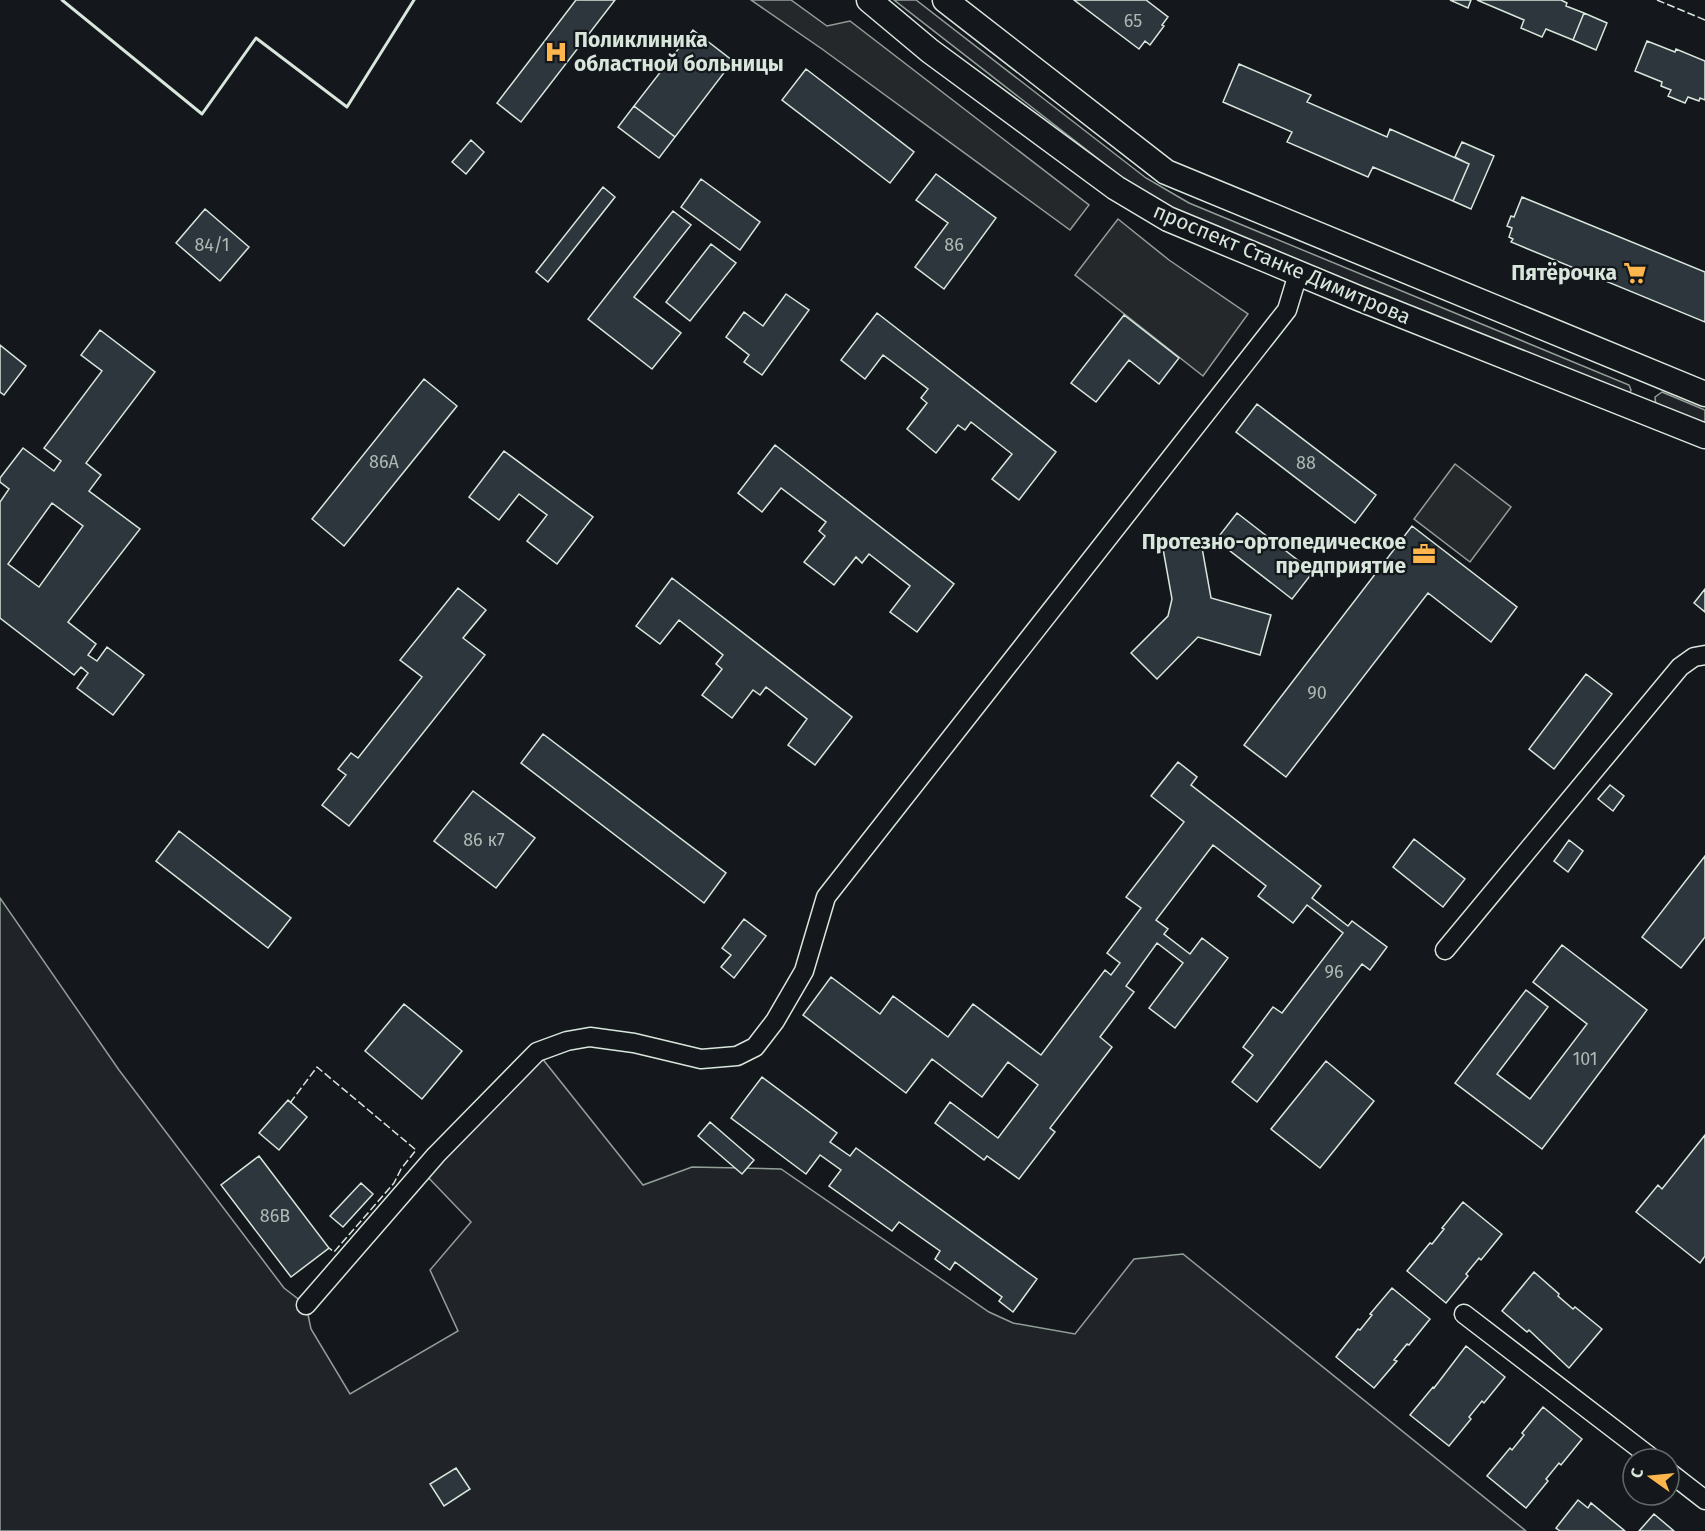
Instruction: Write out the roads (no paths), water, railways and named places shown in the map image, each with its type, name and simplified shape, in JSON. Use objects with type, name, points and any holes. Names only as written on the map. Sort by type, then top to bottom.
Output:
[{"type":"main road","name":"проспект Станке Димитрова","points":[[869,0],[930,51],[1116,188],[1168,219],[1299,274],[1705,436]]},
{"type":"main road","name":"проспект Станке Димитрова","points":[[945,0],[1166,172],[1705,394]]},
{"type":"main road","points":[[1636,409],[1650,372]]},
{"type":"street","points":[[306,1305],[436,1155],[537,1052],[567,1041],[590,1037],[634,1043],[701,1059],[737,1056],[755,1047],[775,1021],[804,971],[826,897],[1287,310],[1299,274]]},
{"type":"street","points":[[1445,950],[1680,667],[1694,657],[1705,655]]},
{"type":"street","points":[[1464,1314],[1637,1447]]},
{"type":"street","points":[[1681,1481],[1705,1500]]},
{"type":"place","name":"Поликлиника областной больницы","points":[[556,52]]},
{"type":"place","name":"Пятёрочка","points":[[1635,273]]},
{"type":"place","name":"Протезно-ортопедическое предприятие","points":[[1424,554]]}]
